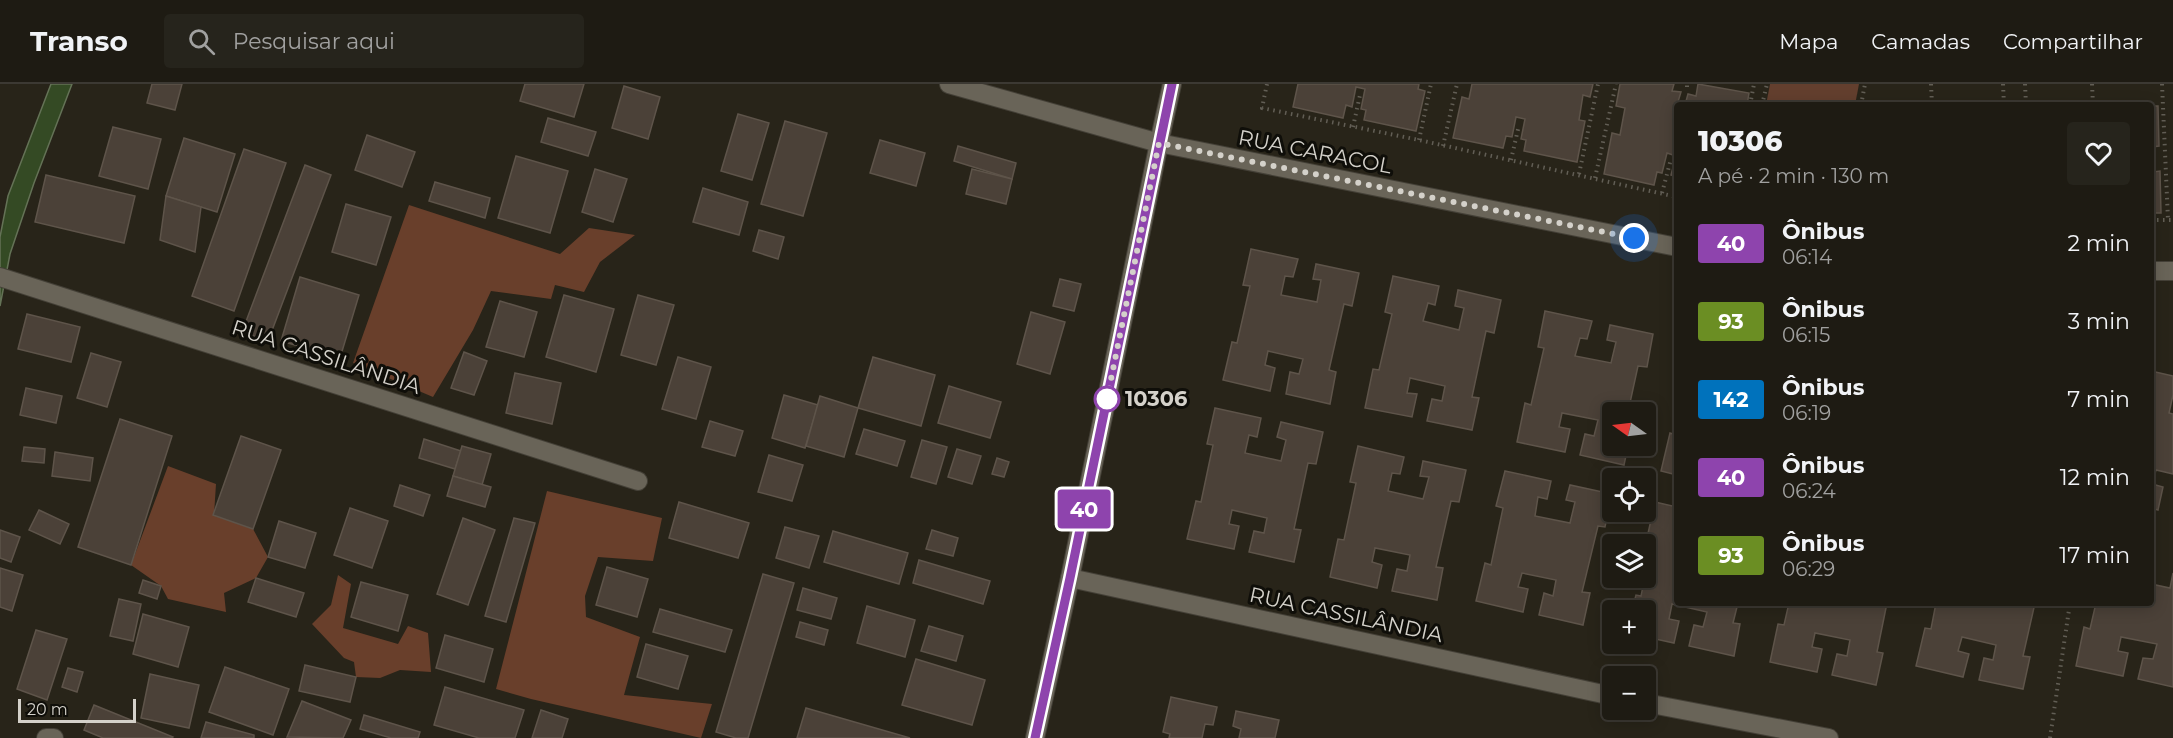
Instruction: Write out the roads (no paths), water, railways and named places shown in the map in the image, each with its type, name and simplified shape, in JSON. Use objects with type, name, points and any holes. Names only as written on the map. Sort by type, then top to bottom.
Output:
[{"type":"street","name":"RUA CARACOL","points":[[949,84],[1159,143],[1674,246]]},
{"type":"street","points":[[1035,738],[1172,84]]},
{"type":"street","points":[[2154,271],[2173,271]]},
{"type":"street","name":"RUA CASSILÂNDIA","points":[[0,277],[638,481]]},
{"type":"street","name":"RUA CASSILÂNDIA","points":[[1070,578],[1602,694]]},
{"type":"street","points":[[1656,706],[1829,738]]},
{"type":"street","points":[[46,738],[54,738]]},
{"type":"place","name":"10306","points":[[1107,399]]}]
